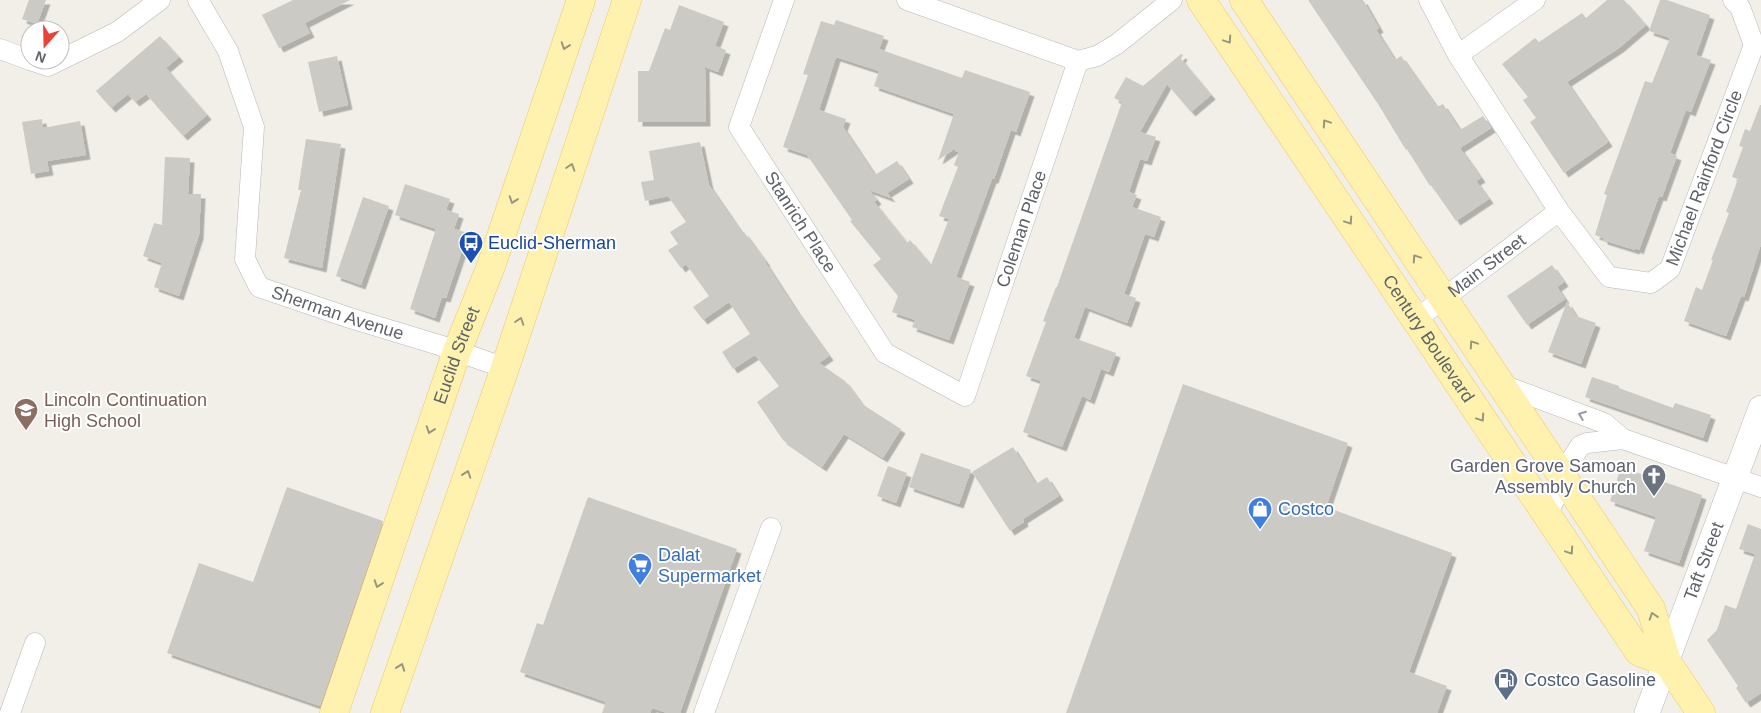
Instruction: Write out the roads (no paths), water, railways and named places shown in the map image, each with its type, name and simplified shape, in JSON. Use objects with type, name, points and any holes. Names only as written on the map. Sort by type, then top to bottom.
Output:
[{"type":"main road","name":"Euclid Street","points":[[334,713],[457,351],[491,266],[580,0]]},
{"type":"main road","points":[[385,713],[505,368],[627,0]]},
{"type":"main road","name":"Century Boulevard","points":[[1201,0],[1639,652],[1667,662]]},
{"type":"main road","name":"Century Boulevard","points":[[1244,0],[1651,609],[1667,662],[1701,713]]},
{"type":"street","points":[[70,55],[117,32],[160,0]]},
{"type":"street","name":"Sherman Avenue","points":[[198,0],[228,51],[254,127],[245,260],[259,286],[350,318],[505,368]]},
{"type":"street","name":"Stanrich Place","points":[[784,0],[739,128],[885,353],[965,396]]},
{"type":"street","points":[[907,0],[1078,61],[1097,56],[1117,44],[1172,0]]},
{"type":"street","name":"Michael Rainford Circle","points":[[1430,0],[1458,55],[1559,210],[1609,277],[1651,283],[1670,269],[1754,45],[1740,8],[1733,0]]},
{"type":"street","points":[[1458,55],[1535,0]]},
{"type":"street","points":[[0,50],[20,57]]},
{"type":"street","name":"Coleman Place","points":[[965,396],[1078,61]]},
{"type":"street","name":"Main Street","points":[[1415,320],[1559,210]]},
{"type":"street","points":[[1500,384],[1604,423],[1623,440],[1761,487]]},
{"type":"street","name":"Taft Street","points":[[1647,713],[1761,408]]},
{"type":"street","points":[[1546,516],[1570,462],[1580,446],[1587,443],[1623,440]]},
{"type":"street","points":[[704,713],[772,528]]},
{"type":"street","points":[[10,713],[35,643]]},
{"type":"place","name":"Euclid-Sherman","points":[[471,264]]},
{"type":"place","name":"Lincoln Continuation High School","points":[[26,431]]},
{"type":"place","name":"Garden Grove Samoan Assembly Church","points":[[1654,497]]},
{"type":"place","name":"Costco","points":[[1260,530]]},
{"type":"place","name":"Dalat Supermarket","points":[[640,586]]},
{"type":"place","name":"Costco Gasoline","points":[[1506,701]]}]
